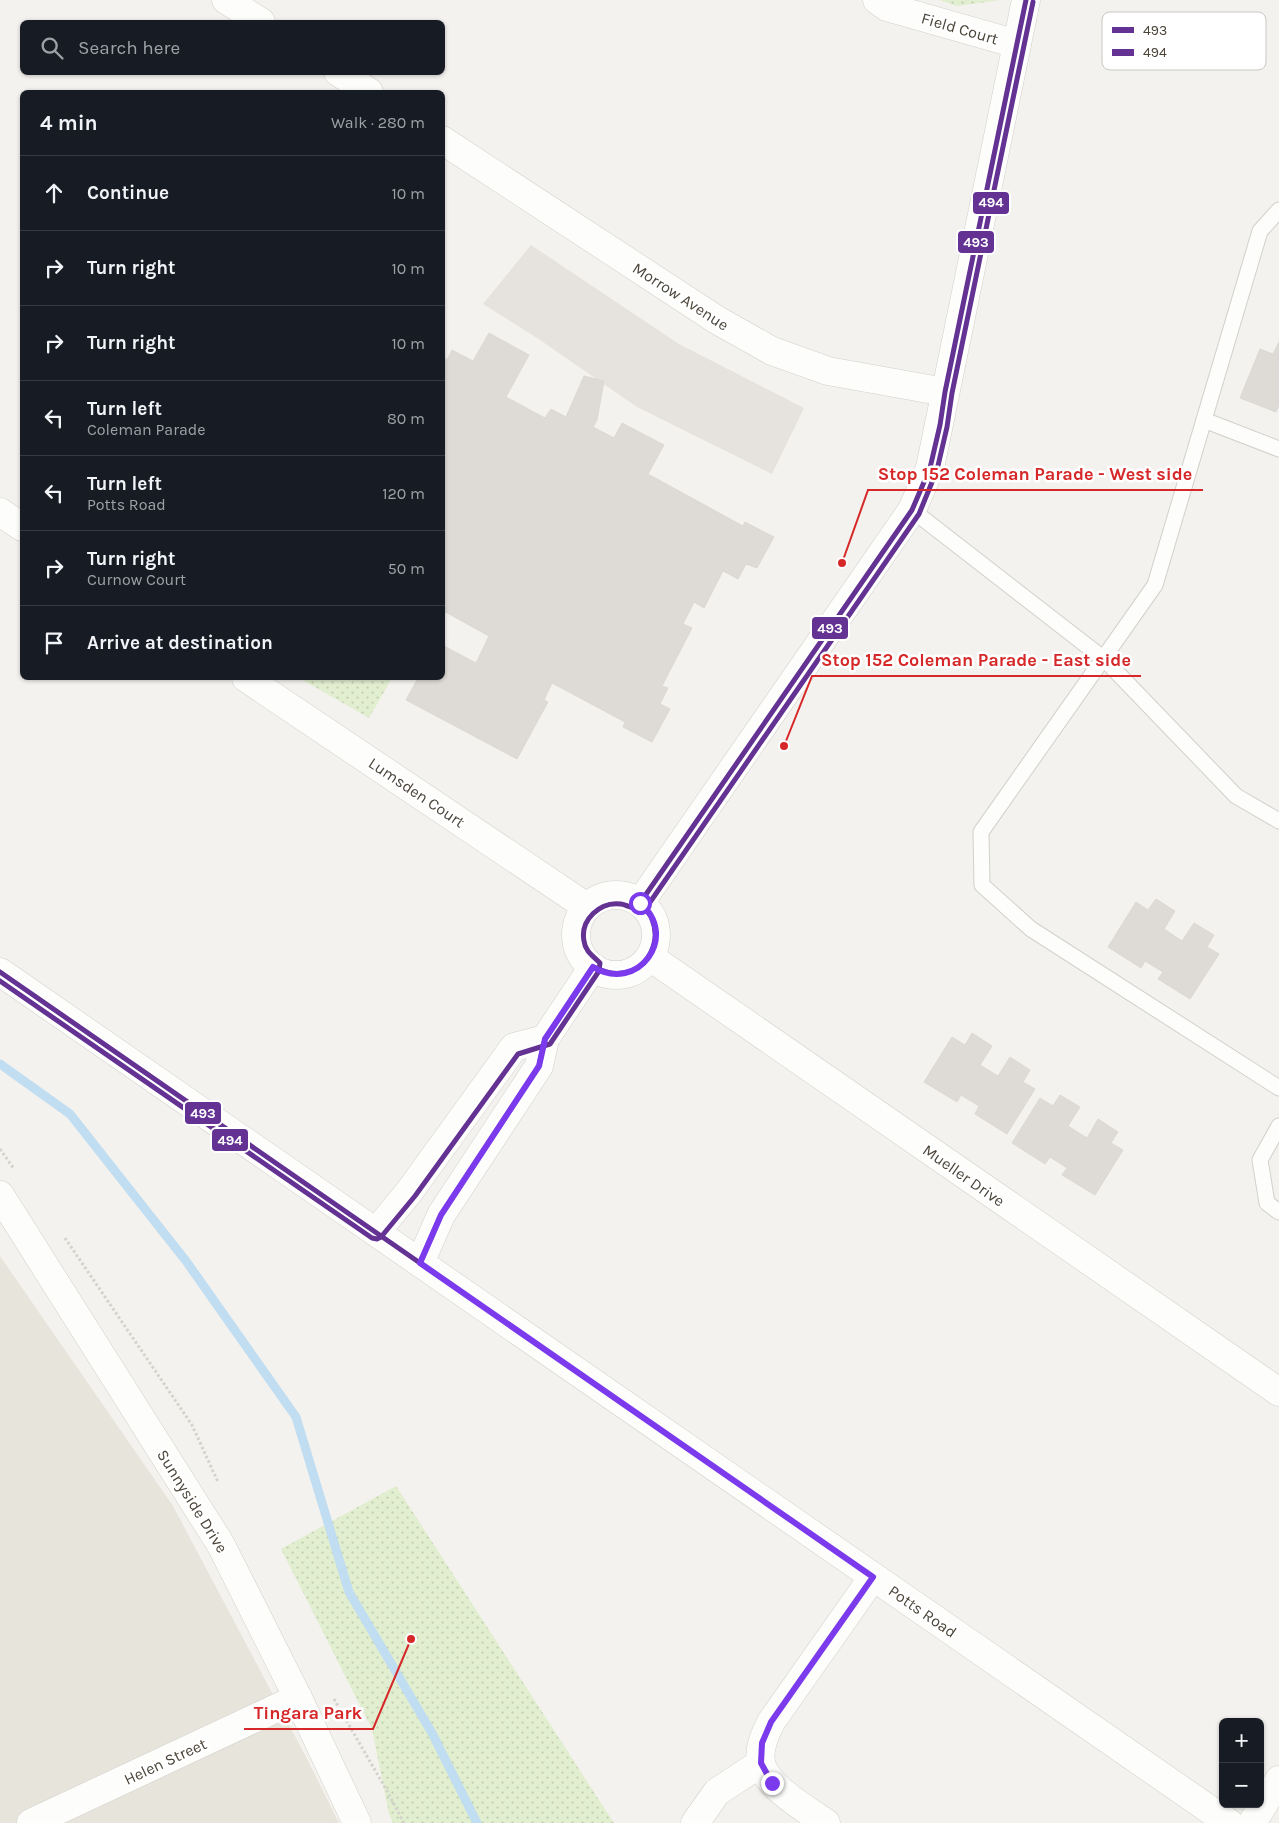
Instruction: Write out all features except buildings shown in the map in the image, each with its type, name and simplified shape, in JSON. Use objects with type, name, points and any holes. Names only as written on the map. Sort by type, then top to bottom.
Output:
[{"type":"street","points":[[226,0],[258,20]]},
{"type":"street","name":"Field Court","points":[[877,0],[887,7],[1017,44]]},
{"type":"street","points":[[640,903],[912,510],[930,468],[1026,0]]},
{"type":"street","points":[[343,75],[366,90]]},
{"type":"street","name":"Morrow Avenue","points":[[445,142],[716,320],[772,351],[828,371],[945,392]]},
{"type":"street","points":[[0,512],[20,526]]},
{"type":"street","name":"Lumsden Court","points":[[249,680],[587,907]]},
{"type":"street","points":[[616,895],[630,897],[640,903],[653,919],[656,936],[655,946],[644,964],[633,971],[616,975],[600,972],[587,964],[579,952],[576,936],[578,921],[587,907],[599,899],[616,895]]},
{"type":"street","name":"Mueller Drive","points":[[650,957],[1279,1392]]},
{"type":"street","points":[[420,1263],[441,1215],[539,1066],[545,1039],[593,967]]},
{"type":"street","name":"Potts Road","points":[[0,972],[1229,1823]]},
{"type":"street","points":[[376,1232],[409,1192],[514,1047],[545,1039]]},
{"type":"street","name":"Sunnyside Drive","points":[[0,1195],[221,1545],[298,1698],[357,1823]]},
{"type":"street","points":[[826,1823],[788,1797],[772,1783],[761,1763],[762,1743],[771,1722],[873,1577]]},
{"type":"street","name":"Helen Street","points":[[31,1823],[298,1698]]},
{"type":"street","points":[[695,1823],[716,1792],[761,1763]]},
{"type":"street","points":[[1252,1823],[1279,1780]]},
{"type":"lane","points":[[1279,210],[1260,231],[1155,585],[981,832],[982,885],[1031,929],[1279,1088]]},
{"type":"lane","points":[[1204,420],[1279,449]]},
{"type":"lane","points":[[912,510],[1104,659],[1236,796],[1279,821]]},
{"type":"lane","points":[[1279,1126],[1260,1160],[1267,1203],[1279,1212]]},
{"type":"shaded area","points":[[531,245],[679,344],[804,408],[772,474],[637,407],[537,338],[483,304]]},
{"type":"shaded area","points":[[0,1256],[173,1506],[339,1823],[0,1823]]},
{"type":"green space","points":[[939,0],[1001,0],[957,6]]},
{"type":"green space","points":[[302,680],[391,680],[369,718]]},
{"type":"green space","points":[[396,1486],[614,1823],[393,1823],[389,1814],[372,1729],[281,1549]]},
{"type":"waterway","points":[[0,1064],[70,1114],[186,1261],[296,1417],[349,1592],[432,1733],[477,1823]]},
{"type":"transit line","name":"493","points":[[0,972],[420,1263],[441,1215],[539,1066],[545,1039],[593,967],[611,973],[623,973],[640,966],[651,953],[654,945],[654,927],[650,915],[640,903],[912,510],[930,468],[940,425],[945,392],[1026,0]]},
{"type":"transit line","name":"494","points":[[0,981],[372,1238],[377,1239],[381,1237],[415,1196],[518,1054],[550,1044],[599,971],[600,963],[585,945],[584,933],[588,919],[599,909],[613,904],[640,910],[646,908],[919,514],[937,470],[947,427],[952,393],[1033,2]]},
{"type":"place","name":"Stop 152 Coleman Parade - West side","points":[[842,563]]},
{"type":"place","name":"Stop 152 Coleman Parade - East side","points":[[784,746]]},
{"type":"place","name":"Tingara Park","points":[[411,1639]]},
{"type":"route","points":[[640,903],[653,919],[656,936],[655,946],[650,957],[644,964],[633,971],[616,975],[600,972],[593,967],[545,1039],[539,1066],[441,1215],[420,1263],[873,1577],[771,1722],[762,1743],[761,1763],[772,1783]]}]
